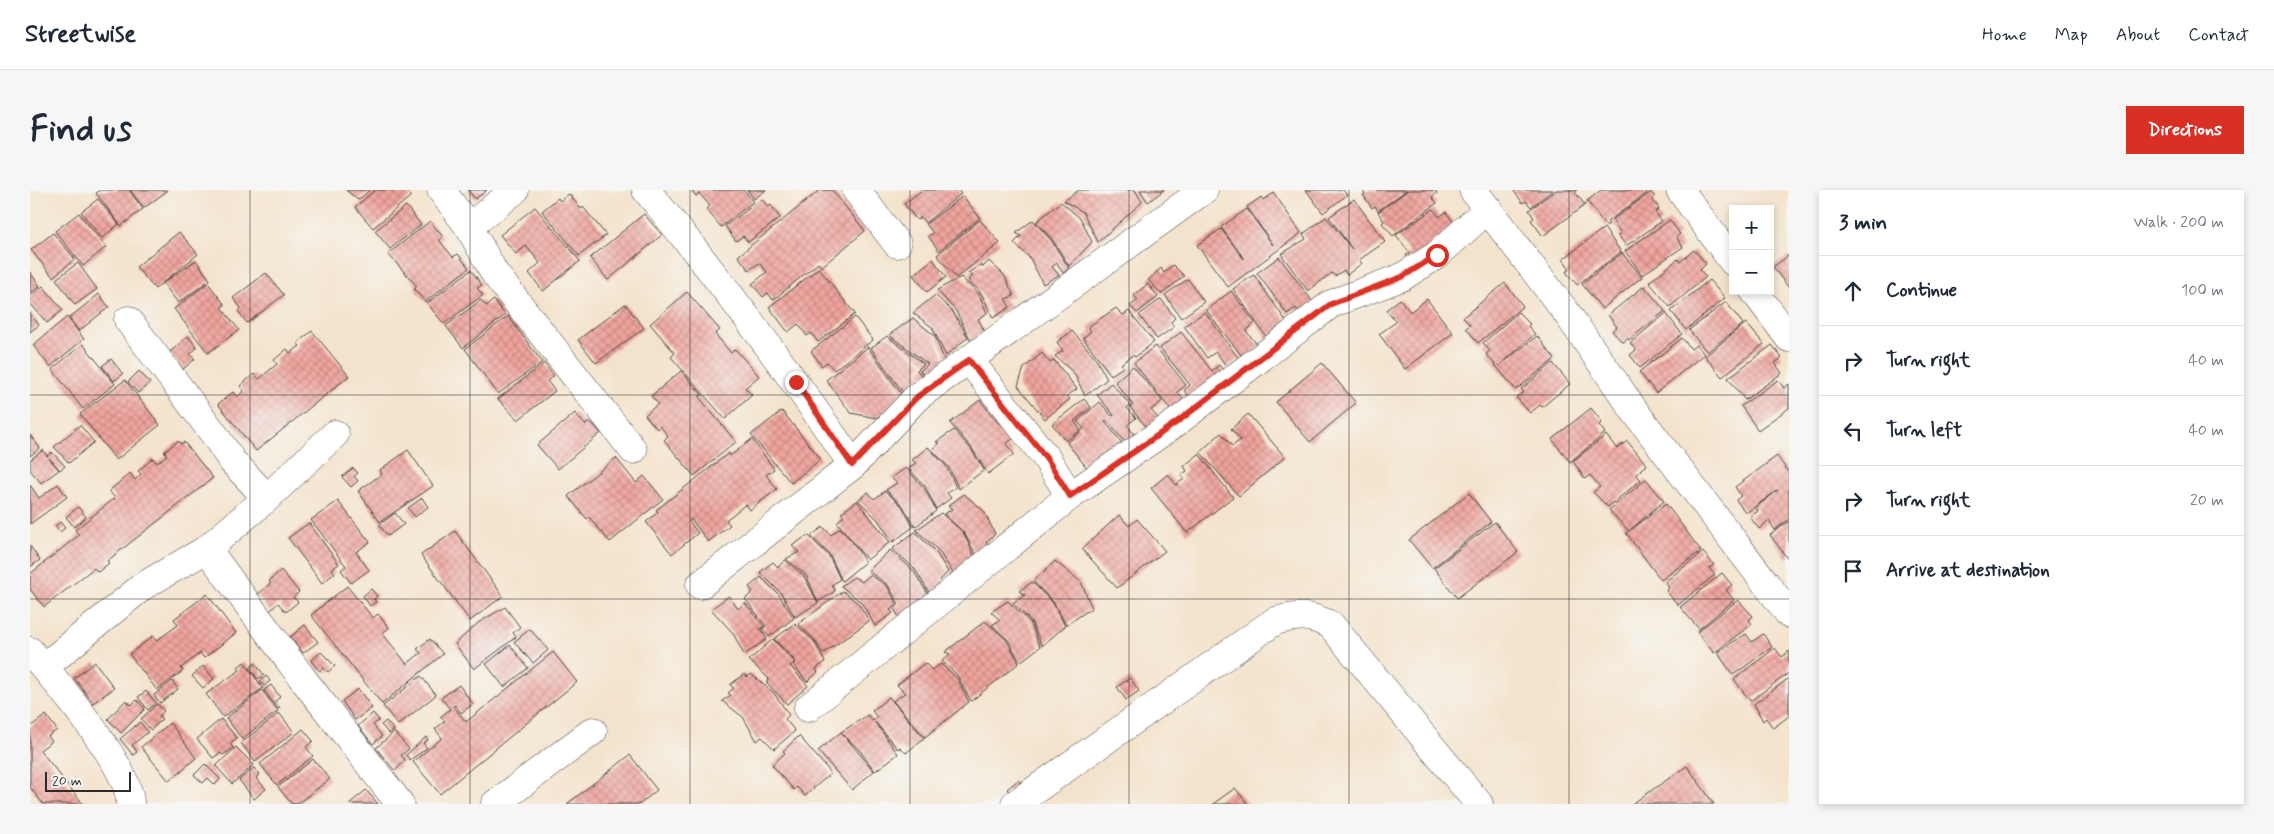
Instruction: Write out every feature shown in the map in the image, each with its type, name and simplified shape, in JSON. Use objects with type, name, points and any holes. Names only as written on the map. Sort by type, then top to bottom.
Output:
[{"type":"street","points":[[440,190],[469,227],[495,274],[633,450]]},
{"type":"street","points":[[469,227],[515,190]]},
{"type":"street","points":[[646,190],[694,248],[796,382],[852,465]]},
{"type":"street","points":[[856,190],[897,244]]},
{"type":"street","points":[[700,585],[852,465],[917,397],[1204,190]]},
{"type":"street","points":[[1680,190],[1729,257]]},
{"type":"street","points":[[808,708],[1070,496],[1177,422],[1331,304],[1402,277],[1437,255],[1480,199],[1566,312],[1636,413],[1789,614]]},
{"type":"street","points":[[1757,295],[1789,338]]},
{"type":"street","points":[[128,320],[209,427],[232,461],[267,498]]},
{"type":"street","points":[[969,360],[1047,459],[1070,496]]},
{"type":"street","points":[[130,804],[126,783],[120,770],[37,659],[143,586],[207,549],[267,498],[335,434]]},
{"type":"street","points":[[207,549],[303,679],[400,804]]},
{"type":"street","points":[[1015,804],[1275,621],[1299,615],[1309,616],[1331,625],[1479,804]]},
{"type":"street","points":[[495,804],[593,730]]},
{"type":"building","points":[[100,190],[129,190],[143,209],[121,226],[96,193]]},
{"type":"building","points":[[130,190],[166,190],[167,191],[144,208]]},
{"type":"building","points":[[346,190],[370,190],[358,200]]},
{"type":"building","points":[[375,190],[405,190],[411,196],[373,228],[355,207]]},
{"type":"building","points":[[468,190],[487,190],[475,199]]},
{"type":"building","points":[[691,190],[744,190],[753,202],[721,227],[706,209],[710,206],[699,193],[696,196]]},
{"type":"building","points":[[747,190],[766,190],[754,199]]},
{"type":"building","points":[[820,190],[832,190],[865,231],[821,267],[818,263],[773,300],[768,293],[763,297],[752,284],[767,272],[759,263],[749,270],[738,256]]},
{"type":"building","points":[[922,190],[958,190],[961,194],[925,223],[921,217],[917,220],[904,204]]},
{"type":"building","points":[[1079,190],[1135,190],[1142,202],[1098,242],[1083,212],[1064,201]]},
{"type":"building","points":[[1140,190],[1164,190],[1148,202]]},
{"type":"building","points":[[1306,190],[1343,190],[1347,195],[1323,213]]},
{"type":"building","points":[[1362,190],[1407,190],[1378,211],[1375,206],[1372,208],[1363,195],[1365,194]]},
{"type":"building","points":[[1408,190],[1435,190],[1437,193],[1432,197],[1437,203],[1393,236],[1382,223],[1384,221],[1378,212]]},
{"type":"building","points":[[1513,190],[1553,190],[1531,207],[1526,201],[1523,203]]},
{"type":"building","points":[[1556,190],[1577,190],[1575,192],[1585,205],[1543,236],[1531,220],[1534,218],[1529,210]]},
{"type":"building","points":[[1601,190],[1645,190],[1647,193],[1607,222],[1609,224],[1606,226],[1587,201]]},
{"type":"building","points":[[1651,192],[1655,197],[1652,199],[1659,209],[1655,212],[1662,221],[1626,246],[1618,235],[1621,233],[1612,220]]},
{"type":"building","points":[[1274,193],[1301,233],[1228,287],[1197,245],[1221,229],[1244,259],[1221,227],[1247,209],[1273,245],[1247,207],[1261,197],[1263,200]]},
{"type":"building","points":[[569,194],[581,209],[583,207],[606,235],[579,256],[542,211],[558,198],[560,201]]},
{"type":"building","points":[[963,196],[980,218],[939,251],[928,236],[933,233],[926,224]]},
{"type":"building","points":[[98,199],[119,224],[102,238],[81,212]]},
{"type":"building","points":[[762,199],[768,207],[771,205],[780,218],[748,242],[743,236],[736,241],[725,226]]},
{"type":"building","points":[[1354,199],[1385,242],[1359,260],[1362,263],[1347,275],[1344,270],[1335,276],[1332,273],[1308,291],[1281,254],[1306,239],[1303,234],[1326,217],[1352,249],[1329,217]]},
{"type":"building","points":[[1061,202],[1081,219],[1092,242],[1069,266],[1052,239],[1036,222]]},
{"type":"building","points":[[406,206],[421,225],[390,249],[375,231]]},
{"type":"building","points":[[535,207],[580,261],[543,291],[529,273],[540,263],[526,246],[516,254],[500,235]]},
{"type":"building","points":[[1433,209],[1439,217],[1446,212],[1460,231],[1413,264],[1406,255],[1410,253],[1396,235]]},
{"type":"building","points":[[79,213],[106,247],[83,266],[55,231]]},
{"type":"building","points":[[644,214],[662,235],[608,280],[590,258]]},
{"type":"building","points":[[980,220],[1000,243],[956,278],[937,255]]},
{"type":"building","points":[[1033,220],[1051,240],[1069,268],[1063,273],[1057,263],[1052,267],[1059,275],[1043,284],[1030,258],[1014,243],[1021,236],[1016,233]]},
{"type":"building","points":[[1670,220],[1680,234],[1676,237],[1683,247],[1642,275],[1625,251]]},
{"type":"building","points":[[430,221],[443,237],[439,240],[453,257],[458,254],[469,268],[425,302],[414,289],[417,286],[388,254]]},
{"type":"building","points":[[1604,228],[1621,252],[1577,285],[1566,272],[1570,269],[1563,259]]},
{"type":"building","points":[[179,232],[198,254],[155,289],[136,267]]},
{"type":"building","points":[[53,233],[75,259],[53,277],[31,250]]},
{"type":"building","points":[[1694,250],[1706,264],[1700,270],[1706,277],[1670,307],[1649,282],[1678,259],[1680,262]]},
{"type":"building","points":[[1622,253],[1642,277],[1602,309],[1582,284]]},
{"type":"building","points":[[1789,255],[1789,288],[1774,268],[1774,266]]},
{"type":"building","points":[[1279,257],[1313,302],[1299,312],[1296,308],[1287,314],[1257,273]]},
{"type":"building","points":[[933,259],[946,277],[927,292],[913,275]]},
{"type":"building","points":[[196,260],[210,280],[178,303],[163,283]]},
{"type":"building","points":[[989,261],[1004,275],[1014,296],[1005,299],[1010,307],[993,318],[981,293],[968,280],[973,276],[968,273],[980,265],[983,267]]},
{"type":"building","points":[[78,263],[97,289],[75,305],[56,279]]},
{"type":"building","points":[[1173,265],[1184,276],[1162,294],[1148,280],[1161,268],[1164,273]]},
{"type":"building","points":[[819,268],[855,314],[818,342],[811,333],[807,336],[798,324],[788,332],[769,307]]},
{"type":"building","points":[[471,270],[482,285],[477,288],[483,295],[444,324],[427,303]]},
{"type":"building","points":[[30,272],[40,286],[30,294]]},
{"type":"building","points":[[266,273],[284,295],[247,323],[238,311],[241,308],[233,298]]},
{"type":"building","points":[[1254,275],[1288,324],[1267,338],[1233,289]]},
{"type":"building","points":[[961,277],[979,294],[987,313],[978,319],[985,332],[971,341],[956,311],[937,290]]},
{"type":"building","points":[[1188,279],[1204,302],[1181,318],[1165,295]]},
{"type":"building","points":[[1709,280],[1725,298],[1686,330],[1671,311]]},
{"type":"building","points":[[208,283],[225,305],[221,307],[239,330],[208,353],[174,309]]},
{"type":"building","points":[[1505,283],[1523,306],[1478,343],[1466,328],[1470,325],[1463,317]]},
{"type":"building","points":[[1148,284],[1158,297],[1137,313],[1130,306],[1138,300],[1134,295]]},
{"type":"building","points":[[43,286],[63,310],[47,323],[30,303],[30,297]]},
{"type":"building","points":[[1644,286],[1665,311],[1629,340],[1627,338],[1623,343],[1612,331],[1617,327],[1608,315]]},
{"type":"building","points":[[1231,291],[1255,323],[1246,331],[1259,347],[1244,359],[1206,310]]},
{"type":"building","points":[[687,292],[720,330],[715,334],[731,353],[735,349],[759,376],[745,388],[752,395],[725,419],[671,357],[675,353],[650,324]]},
{"type":"building","points":[[99,294],[109,307],[79,331],[69,318]]},
{"type":"building","points":[[935,295],[953,312],[968,337],[946,356],[932,327],[913,313]]},
{"type":"building","points":[[1161,299],[1175,318],[1171,322],[1174,327],[1157,339],[1139,315]]},
{"type":"building","points":[[1400,299],[1410,312],[1427,299],[1453,333],[1405,369],[1379,334],[1396,322],[1386,310]]},
{"type":"building","points":[[481,300],[486,306],[494,300],[505,315],[463,348],[446,326]]},
{"type":"building","points":[[1726,302],[1743,324],[1707,352],[1689,330]]},
{"type":"building","points":[[625,304],[644,328],[596,363],[578,340]]},
{"type":"building","points":[[1116,308],[1123,315],[1129,311],[1154,342],[1135,357],[1133,355],[1121,364],[1123,367],[1111,375],[1083,338],[1091,331],[1088,327]]},
{"type":"building","points":[[1205,312],[1239,359],[1227,367],[1216,352],[1207,358],[1184,326]]},
{"type":"building","points":[[1518,312],[1530,324],[1528,326],[1535,334],[1499,366],[1537,336],[1555,359],[1516,390],[1486,354],[1490,351],[1483,343]]},
{"type":"building","points":[[30,313],[39,325],[30,332]]},
{"type":"building","points":[[1666,313],[1682,334],[1640,368],[1630,355],[1636,350],[1630,343]]},
{"type":"building","points":[[508,316],[542,362],[498,394],[465,349]]},
{"type":"building","points":[[67,317],[84,339],[50,367],[33,345]]},
{"type":"building","points":[[855,317],[873,340],[834,370],[827,362],[822,366],[811,351]]},
{"type":"building","points":[[913,318],[935,336],[945,362],[926,378],[920,371],[928,364],[889,335]]},
{"type":"building","points":[[1746,323],[1764,344],[1722,377],[1705,356]]},
{"type":"building","points":[[312,331],[349,376],[256,451],[218,404],[233,392],[237,397],[244,391],[240,386],[254,374],[259,379],[277,364],[274,360],[287,349],[290,353],[300,346],[297,343]]},
{"type":"building","points":[[1072,331],[1094,356],[1107,379],[1085,396],[1074,373],[1055,356],[1063,351],[1057,342]]},
{"type":"building","points":[[1181,332],[1212,371],[1219,365],[1225,373],[1192,400],[1184,390],[1190,385],[1160,348]]},
{"type":"building","points":[[188,336],[197,348],[190,354],[195,359],[183,369],[169,353]]},
{"type":"building","points":[[887,336],[924,364],[917,370],[924,380],[905,395],[871,348]]},
{"type":"building","points":[[1682,338],[1691,349],[1696,345],[1704,354],[1656,393],[1639,372]]},
{"type":"building","points":[[83,344],[115,384],[83,409],[52,369]]},
{"type":"building","points":[[1772,345],[1782,358],[1775,363],[1782,373],[1745,400],[1728,378]]},
{"type":"building","points":[[1155,346],[1186,385],[1177,392],[1186,403],[1173,413],[1134,363]]},
{"type":"building","points":[[868,347],[905,399],[876,418],[851,413],[826,380]]},
{"type":"building","points":[[1042,353],[1050,363],[1054,360],[1077,389],[1067,396],[1070,399],[1045,419],[1018,386],[1024,368]]},
{"type":"building","points":[[111,359],[123,374],[114,381],[102,366]]},
{"type":"building","points":[[544,363],[554,376],[547,381],[555,391],[518,420],[498,399]]},
{"type":"building","points":[[1322,363],[1356,403],[1310,442],[1276,402]]},
{"type":"building","points":[[1553,363],[1570,384],[1542,407],[1540,405],[1530,413],[1516,397],[1524,392],[1521,389]]},
{"type":"building","points":[[1133,366],[1162,401],[1151,410],[1160,420],[1148,429],[1130,407],[1133,405],[1115,382]]},
{"type":"building","points":[[139,371],[150,383],[138,393],[128,382]]},
{"type":"building","points":[[681,371],[702,395],[699,397],[736,442],[694,476],[664,440],[668,436],[660,426],[657,429],[645,415],[658,404],[651,396]]},
{"type":"building","points":[[125,380],[160,425],[116,460],[80,414]]},
{"type":"building","points":[[1778,380],[1784,388],[1789,384],[1789,408],[1758,430],[1741,406]]},
{"type":"building","points":[[1111,383],[1130,405],[1127,408],[1136,418],[1127,425],[1137,438],[1128,446],[1106,420],[1105,422],[1125,447],[1092,474],[1067,443],[1084,429],[1077,421],[1100,402],[1112,416],[1114,415],[1097,395]]},
{"type":"building","points":[[1084,399],[1091,407],[1074,421],[1081,430],[1066,441],[1052,424]]},
{"type":"building","points":[[980,400],[999,424],[1007,418],[1019,434],[1006,444],[1014,454],[988,474],[971,447],[950,423]]},
{"type":"building","points":[[1591,408],[1602,422],[1599,425],[1605,433],[1570,462],[1552,439]]},
{"type":"building","points":[[782,411],[821,459],[791,483],[751,435]]},
{"type":"building","points":[[575,413],[585,425],[590,421],[601,433],[558,469],[537,445]]},
{"type":"building","points":[[1248,414],[1285,457],[1239,496],[1200,452],[1221,433],[1232,446],[1241,440],[1231,429]]},
{"type":"building","points":[[80,425],[94,442],[69,463],[54,447]]},
{"type":"building","points":[[954,430],[971,449],[984,470],[959,489],[948,466],[932,450],[940,443],[936,442]]},
{"type":"building","points":[[30,435],[40,448],[30,456]]},
{"type":"building","points":[[1606,435],[1617,449],[1627,441],[1647,465],[1636,474],[1641,480],[1608,507],[1593,492],[1600,487],[1590,475],[1585,479],[1573,461]]},
{"type":"building","points":[[752,439],[774,469],[766,475],[777,489],[750,510],[746,504],[726,520],[730,525],[708,542],[691,519],[689,521],[698,533],[672,554],[646,522],[658,512],[656,510],[729,453],[730,456]]},
{"type":"building","points":[[178,441],[181,444],[184,442],[213,478],[107,561],[109,563],[98,572],[94,568],[44,607],[30,589],[30,574],[79,535],[75,530],[115,498],[109,491],[130,473],[135,480],[141,474],[138,471],[153,458],[157,463],[167,455],[164,452]]},
{"type":"building","points":[[928,447],[946,466],[956,487],[947,493],[951,498],[936,509],[925,486],[909,469],[916,463],[912,460]]},
{"type":"building","points":[[43,450],[47,456],[52,452],[65,466],[60,470],[49,458],[59,470],[41,483],[30,470],[30,460]]},
{"type":"building","points":[[408,450],[433,486],[380,522],[358,491],[382,474],[380,470]]},
{"type":"building","points":[[1199,454],[1233,497],[1187,533],[1151,488],[1168,474],[1176,485],[1184,479],[1181,475],[1187,471],[1184,466]]},
{"type":"building","points":[[1777,456],[1789,473],[1789,519],[1775,530],[1769,521],[1759,529],[1750,517],[1758,511],[1756,507],[1778,490],[1746,513],[1736,500],[1741,496],[1735,487]]},
{"type":"building","points":[[616,458],[636,483],[644,476],[663,499],[610,542],[568,496]]},
{"type":"building","points":[[353,468],[358,473],[354,476],[358,481],[351,487],[342,477]]},
{"type":"building","points":[[906,468],[924,488],[936,511],[915,527],[903,506],[886,490],[897,483],[891,478]]},
{"type":"building","points":[[1646,479],[1664,501],[1629,531],[1609,510]]},
{"type":"building","points":[[58,484],[67,497],[30,524],[30,485],[39,498]]},
{"type":"building","points":[[885,491],[902,506],[913,527],[893,542],[878,520],[858,500],[868,492],[874,499]]},
{"type":"building","points":[[1469,493],[1491,522],[1432,568],[1409,540]]},
{"type":"building","points":[[964,494],[984,511],[995,534],[986,542],[991,550],[978,558],[964,533],[944,514],[952,509],[948,506]]},
{"type":"building","points":[[422,498],[428,507],[415,517],[408,508]]},
{"type":"building","points":[[338,501],[370,542],[356,552],[369,570],[351,583],[341,570],[346,566],[311,520]]},
{"type":"building","points":[[857,501],[890,542],[867,560],[837,522],[844,516],[841,513]]},
{"type":"building","points":[[1666,504],[1701,551],[1661,580],[1626,533]]},
{"type":"building","points":[[78,507],[86,517],[74,527],[66,517]]},
{"type":"building","points":[[395,513],[404,524],[388,536],[379,525]]},
{"type":"building","points":[[941,513],[963,532],[976,560],[955,576],[938,550],[916,530]]},
{"type":"building","points":[[1119,515],[1129,526],[1137,519],[1165,551],[1117,588],[1082,549]]},
{"type":"building","points":[[1789,521],[1789,557],[1787,558],[1770,535]]},
{"type":"building","points":[[60,522],[65,528],[60,532],[55,526]]},
{"type":"building","points":[[1495,522],[1518,552],[1457,598],[1434,568]]},
{"type":"building","points":[[309,523],[339,564],[332,569],[335,573],[322,583],[288,538]]},
{"type":"building","points":[[823,527],[831,535],[840,528],[852,541],[865,562],[842,581],[830,555],[811,536]]},
{"type":"building","points":[[455,531],[503,596],[470,621],[421,555]]},
{"type":"building","points":[[915,532],[936,552],[948,572],[940,580],[945,585],[930,594],[914,568],[892,549]]},
{"type":"building","points":[[808,535],[829,556],[840,579],[832,585],[835,591],[818,602],[806,575],[786,559],[799,552],[792,546]]},
{"type":"building","points":[[30,546],[40,560],[30,567]]},
{"type":"building","points":[[890,550],[912,569],[928,594],[912,606],[916,608],[901,620],[894,609],[899,604],[888,585],[868,571]]},
{"type":"building","points":[[1703,552],[1714,565],[1709,568],[1715,575],[1678,605],[1666,591],[1669,588],[1665,582]]},
{"type":"building","points":[[785,560],[804,576],[818,603],[795,617],[781,593],[760,572],[773,562],[778,567]]},
{"type":"building","points":[[1055,561],[1081,582],[1092,608],[1066,625],[1054,603],[1033,581]]},
{"type":"building","points":[[281,570],[299,592],[293,597],[298,602],[286,612],[278,603],[270,611],[257,595],[271,583],[269,581]]},
{"type":"building","points":[[1722,573],[1732,585],[1726,590],[1734,600],[1699,629],[1680,607]]},
{"type":"building","points":[[870,575],[887,586],[897,604],[890,610],[893,613],[875,626],[861,602],[841,586],[854,577],[862,582]]},
{"type":"building","points":[[761,577],[778,594],[794,618],[769,637],[762,629],[766,626],[745,599],[753,592],[749,587]]},
{"type":"building","points":[[1032,582],[1053,603],[1065,626],[1042,646],[1031,621],[1013,603],[1025,595],[1019,591]]},
{"type":"building","points":[[347,586],[373,618],[378,614],[389,628],[382,633],[407,664],[421,653],[417,649],[430,639],[443,654],[382,704],[311,615]]},
{"type":"building","points":[[371,589],[377,596],[374,599],[376,602],[370,606],[363,596]]},
{"type":"building","points":[[843,591],[859,604],[869,621],[823,654],[815,640],[798,624]]},
{"type":"building","points":[[207,594],[236,633],[204,658],[200,653],[181,668],[183,671],[157,690],[129,654],[153,636],[156,641],[178,625],[174,619]]},
{"type":"building","points":[[729,596],[738,609],[745,603],[764,626],[760,629],[767,639],[744,655],[733,633],[711,609]]},
{"type":"building","points":[[1738,600],[1753,616],[1749,620],[1752,624],[1714,653],[1697,632]]},
{"type":"building","points":[[1008,601],[1030,622],[1040,647],[1020,662],[1009,641],[992,625],[1000,620],[991,612]]},
{"type":"building","points":[[505,607],[520,627],[513,633],[516,637],[474,669],[455,644],[478,623]]},
{"type":"building","points":[[985,621],[1006,639],[1019,663],[971,701],[957,675],[942,661],[950,654],[945,652]]},
{"type":"building","points":[[795,624],[814,641],[825,662],[816,669],[818,672],[807,682],[793,664],[796,662],[774,639]]},
{"type":"building","points":[[305,625],[318,642],[303,653],[290,637]]},
{"type":"building","points":[[530,629],[548,650],[533,663],[514,642]]},
{"type":"building","points":[[1746,634],[1752,642],[1763,634],[1772,647],[1733,675],[1717,652]]},
{"type":"building","points":[[773,639],[795,662],[790,666],[808,686],[787,704],[766,682],[769,679],[749,660]]},
{"type":"building","points":[[510,645],[528,668],[504,687],[486,664]]},
{"type":"building","points":[[1775,648],[1782,657],[1789,651],[1789,673],[1750,701],[1734,679]]},
{"type":"building","points":[[321,652],[335,666],[328,672],[323,667],[320,671],[311,661]]},
{"type":"building","points":[[553,652],[577,682],[440,794],[413,762],[442,738],[435,729],[445,721],[440,717],[450,709],[441,698],[459,685],[473,704],[461,713],[455,705],[453,706],[466,722]]},
{"type":"building","points":[[95,662],[114,688],[93,703],[74,678]]},
{"type":"building","points":[[244,662],[263,688],[223,717],[206,694],[240,670],[238,667]]},
{"type":"building","points":[[255,663],[264,675],[258,679],[250,668]]},
{"type":"building","points":[[925,663],[932,670],[941,664],[957,678],[969,702],[925,737],[893,701],[905,693],[897,685]]},
{"type":"building","points":[[203,666],[214,679],[203,688],[192,676]]},
{"type":"building","points":[[744,674],[747,677],[751,674],[773,692],[789,715],[785,719],[795,731],[774,749],[762,737],[757,741],[743,717],[722,701],[731,695],[728,693],[734,688],[730,685]]},
{"type":"building","points":[[266,676],[270,681],[264,686],[260,681]]},
{"type":"building","points":[[421,676],[436,695],[398,725],[383,706]]},
{"type":"building","points":[[1130,678],[1139,691],[1126,700],[1117,687]]},
{"type":"building","points":[[1789,678],[1789,716],[1773,728],[1766,718],[1763,721],[1754,704]]},
{"type":"building","points":[[172,681],[178,689],[160,703],[154,695]]},
{"type":"building","points":[[271,685],[280,697],[275,701],[280,708],[278,709],[264,690]]},
{"type":"building","points":[[358,689],[372,708],[355,720],[342,701]]},
{"type":"building","points":[[262,690],[278,711],[242,739],[226,718]]},
{"type":"building","points":[[146,691],[156,703],[148,710],[138,697]]},
{"type":"building","points":[[889,697],[924,738],[906,753],[900,747],[898,749],[875,722],[898,754],[875,771],[860,751],[841,732],[868,715],[873,721],[877,717],[872,711]]},
{"type":"building","points":[[126,700],[131,705],[137,700],[145,709],[121,733],[108,719]]},
{"type":"building","points":[[157,704],[164,711],[159,716],[162,719],[151,730],[141,719]]},
{"type":"building","points":[[279,713],[294,732],[255,762],[241,743]]},
{"type":"building","points":[[373,713],[379,720],[373,725],[382,736],[373,744],[358,726]]},
{"type":"building","points":[[46,715],[57,730],[48,736],[52,741],[40,750],[83,804],[43,804],[30,787],[30,727]]},
{"type":"building","points":[[221,719],[237,738],[230,743],[233,748],[223,755],[220,753],[213,758],[197,739]]},
{"type":"building","points":[[386,721],[394,730],[389,734],[381,725]]},
{"type":"building","points":[[140,722],[148,732],[132,745],[137,752],[133,755],[120,739]]},
{"type":"building","points":[[170,723],[196,758],[169,781],[141,747]]},
{"type":"building","points":[[303,729],[313,741],[306,747],[313,756],[277,785],[260,764]]},
{"type":"building","points":[[394,732],[409,749],[401,755],[405,760],[395,771],[376,748]]},
{"type":"building","points":[[841,732],[874,771],[852,790],[818,751]]},
{"type":"building","points":[[799,736],[831,773],[805,796],[797,787],[794,790],[772,765]]},
{"type":"building","points":[[426,737],[428,740],[423,743],[427,748],[410,760],[406,755]]},
{"type":"building","points":[[236,747],[254,765],[232,784],[216,766]]},
{"type":"building","points":[[630,755],[657,790],[640,804],[567,804]]},
{"type":"building","points":[[313,759],[330,779],[297,804],[292,804],[278,787]]},
{"type":"building","points":[[205,764],[220,779],[215,785],[208,778],[203,783],[194,775]]},
{"type":"building","points":[[1687,766],[1714,804],[1632,804]]},
{"type":"building","points":[[254,768],[260,774],[256,778],[266,789],[254,799],[239,780]]},
{"type":"building","points":[[1018,780],[1028,792],[1016,801],[1007,789]]},
{"type":"building","points":[[1235,788],[1248,804],[1213,804]]},
{"type":"building","points":[[366,790],[378,804],[349,804]]},
{"type":"route","points":[[796,382],[852,465],[917,397],[969,360],[1012,412],[1047,459],[1070,496],[1177,422],[1331,304],[1402,277],[1437,255]]}]
